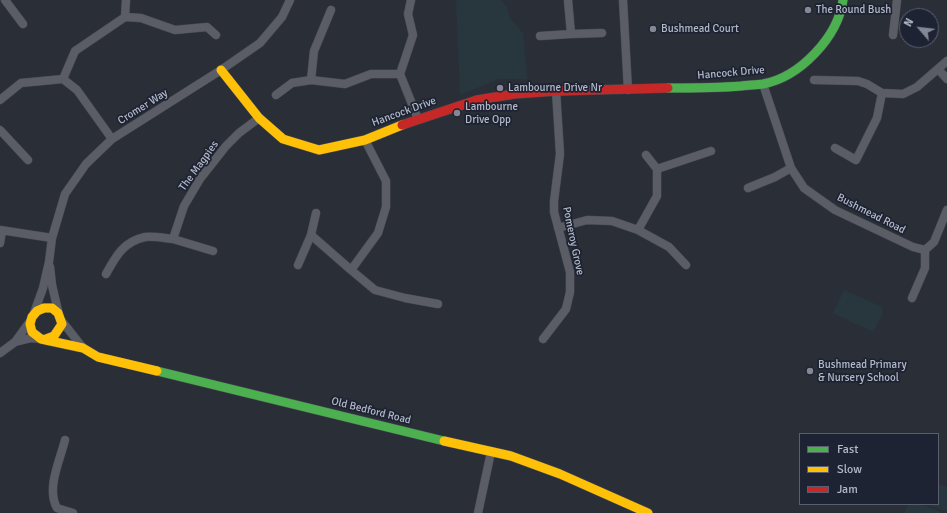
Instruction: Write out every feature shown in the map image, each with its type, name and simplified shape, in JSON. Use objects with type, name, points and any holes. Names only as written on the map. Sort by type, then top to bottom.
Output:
[{"type":"street","points":[[5,0],[22,24]]},
{"type":"street","points":[[125,17],[126,0]]},
{"type":"street","name":"Cromer Way","points":[[32,317],[43,288],[49,262],[52,238],[65,194],[86,164],[112,139],[221,70],[260,42],[282,17],[290,0]]},
{"type":"street","points":[[410,0],[408,14],[413,36],[400,74],[418,119]]},
{"type":"street","points":[[568,0],[571,34]]},
{"type":"street","points":[[623,0],[628,90]]},
{"type":"street","name":"Hancock Drive","points":[[221,70],[259,118],[283,138],[319,150],[365,140],[418,119],[477,100],[514,94],[556,91],[726,87],[763,84],[782,77],[800,66],[818,50],[833,30],[842,7],[843,0]]},
{"type":"street","points":[[893,35],[897,0]]},
{"type":"street","points":[[312,80],[314,51],[332,10]]},
{"type":"street","points":[[63,79],[74,51],[125,17],[141,18],[175,30],[207,27],[216,35]]},
{"type":"street","points":[[540,36],[602,33]]},
{"type":"street","points":[[814,80],[858,81],[867,84],[882,93],[903,94],[918,87],[947,61]]},
{"type":"street","points":[[938,69],[947,79]]},
{"type":"street","points":[[276,95],[292,83],[312,80],[345,84],[371,74],[400,74]]},
{"type":"street","points":[[0,100],[21,83],[63,79],[77,90],[112,139]]},
{"type":"street","name":"Bushmead Road","points":[[763,84],[791,168],[804,188],[835,210],[913,247],[925,250]]},
{"type":"street","name":"Pomeroy Grove","points":[[543,339],[566,309],[570,292],[570,272],[554,212],[560,154],[556,91]]},
{"type":"street","points":[[835,148],[856,160],[877,118],[882,93]]},
{"type":"street","name":"The Magpies","points":[[173,239],[184,206],[200,179],[235,137],[259,118]]},
{"type":"street","points":[[0,130],[28,160]]},
{"type":"street","points":[[351,270],[378,234],[386,207],[386,181],[365,140]]},
{"type":"street","points":[[658,169],[711,151]]},
{"type":"street","points":[[638,230],[657,196],[658,169],[646,155]]},
{"type":"street","points":[[748,188],[775,178],[791,168]]},
{"type":"street","points":[[912,298],[925,268],[925,250],[934,242],[947,210]]},
{"type":"street","points":[[298,265],[311,235],[316,213]]},
{"type":"street","points":[[558,228],[587,220],[612,220],[638,230],[669,247],[686,265]]},
{"type":"street","points":[[0,243],[1,230],[52,238]]},
{"type":"street","points":[[311,235],[375,290],[405,298],[438,304]]},
{"type":"street","points":[[106,274],[118,253],[130,243],[146,237],[173,239],[213,251]]},
{"type":"street","name":"Cromer Way","points":[[49,262],[52,285],[60,317]]},
{"type":"street","points":[[47,307],[52,308],[60,317],[62,324],[56,334],[51,338],[44,339],[37,336],[31,329],[32,317],[38,310],[47,307]]},
{"type":"street","name":"Old Bedford Road","points":[[0,353],[15,342],[32,317]]},
{"type":"street","name":"Old Bedford Road","points":[[60,317],[83,348]]},
{"type":"street","name":"Old Bedford Road","points":[[15,342],[31,338],[44,339],[83,348],[98,357],[471,448],[511,456],[560,474],[648,513]]},
{"type":"street","points":[[65,440],[52,491],[54,510],[73,513]]},
{"type":"street","points":[[478,513],[490,452]]},
{"type":"shaded area","points":[[456,0],[501,0],[507,7],[509,17],[523,33],[527,79],[499,79],[460,95]]},
{"type":"shaded area","points":[[844,290],[880,306],[883,312],[873,332],[833,313]]},
{"type":"shaded area","points":[[939,483],[947,487],[947,512],[930,505],[939,505]]},
{"type":"shaded area","points":[[908,505],[923,505],[942,513],[904,513]]},
{"type":"traffic: fast","points":[[668,88],[723,87],[763,84],[777,80],[803,64],[825,41],[834,28],[840,14],[843,0]]},
{"type":"traffic: fast","points":[[157,371],[444,441]]},
{"type":"traffic: slow","points":[[221,70],[259,118],[283,139],[319,150],[365,140],[402,125]]},
{"type":"traffic: slow","points":[[46,339],[54,336],[62,324],[58,313],[52,308],[44,308],[37,311],[32,317],[30,324],[32,332],[41,339],[83,348],[98,357],[157,371]]},
{"type":"traffic: slow","points":[[444,441],[511,456],[560,474],[648,513]]},
{"type":"traffic: jam","points":[[402,125],[477,100],[514,94],[556,91],[668,88]]},
{"type":"place","name":"The Round Bush","points":[[808,10]]},
{"type":"place","name":"Bushmead Court","points":[[653,29]]},
{"type":"place","name":"Lambourne Drive Nr","points":[[500,88]]},
{"type":"place","name":"Lambourne Drive Opp","points":[[457,113]]},
{"type":"place","name":"Bushmead Primary & Nursery School","points":[[810,371]]}]
